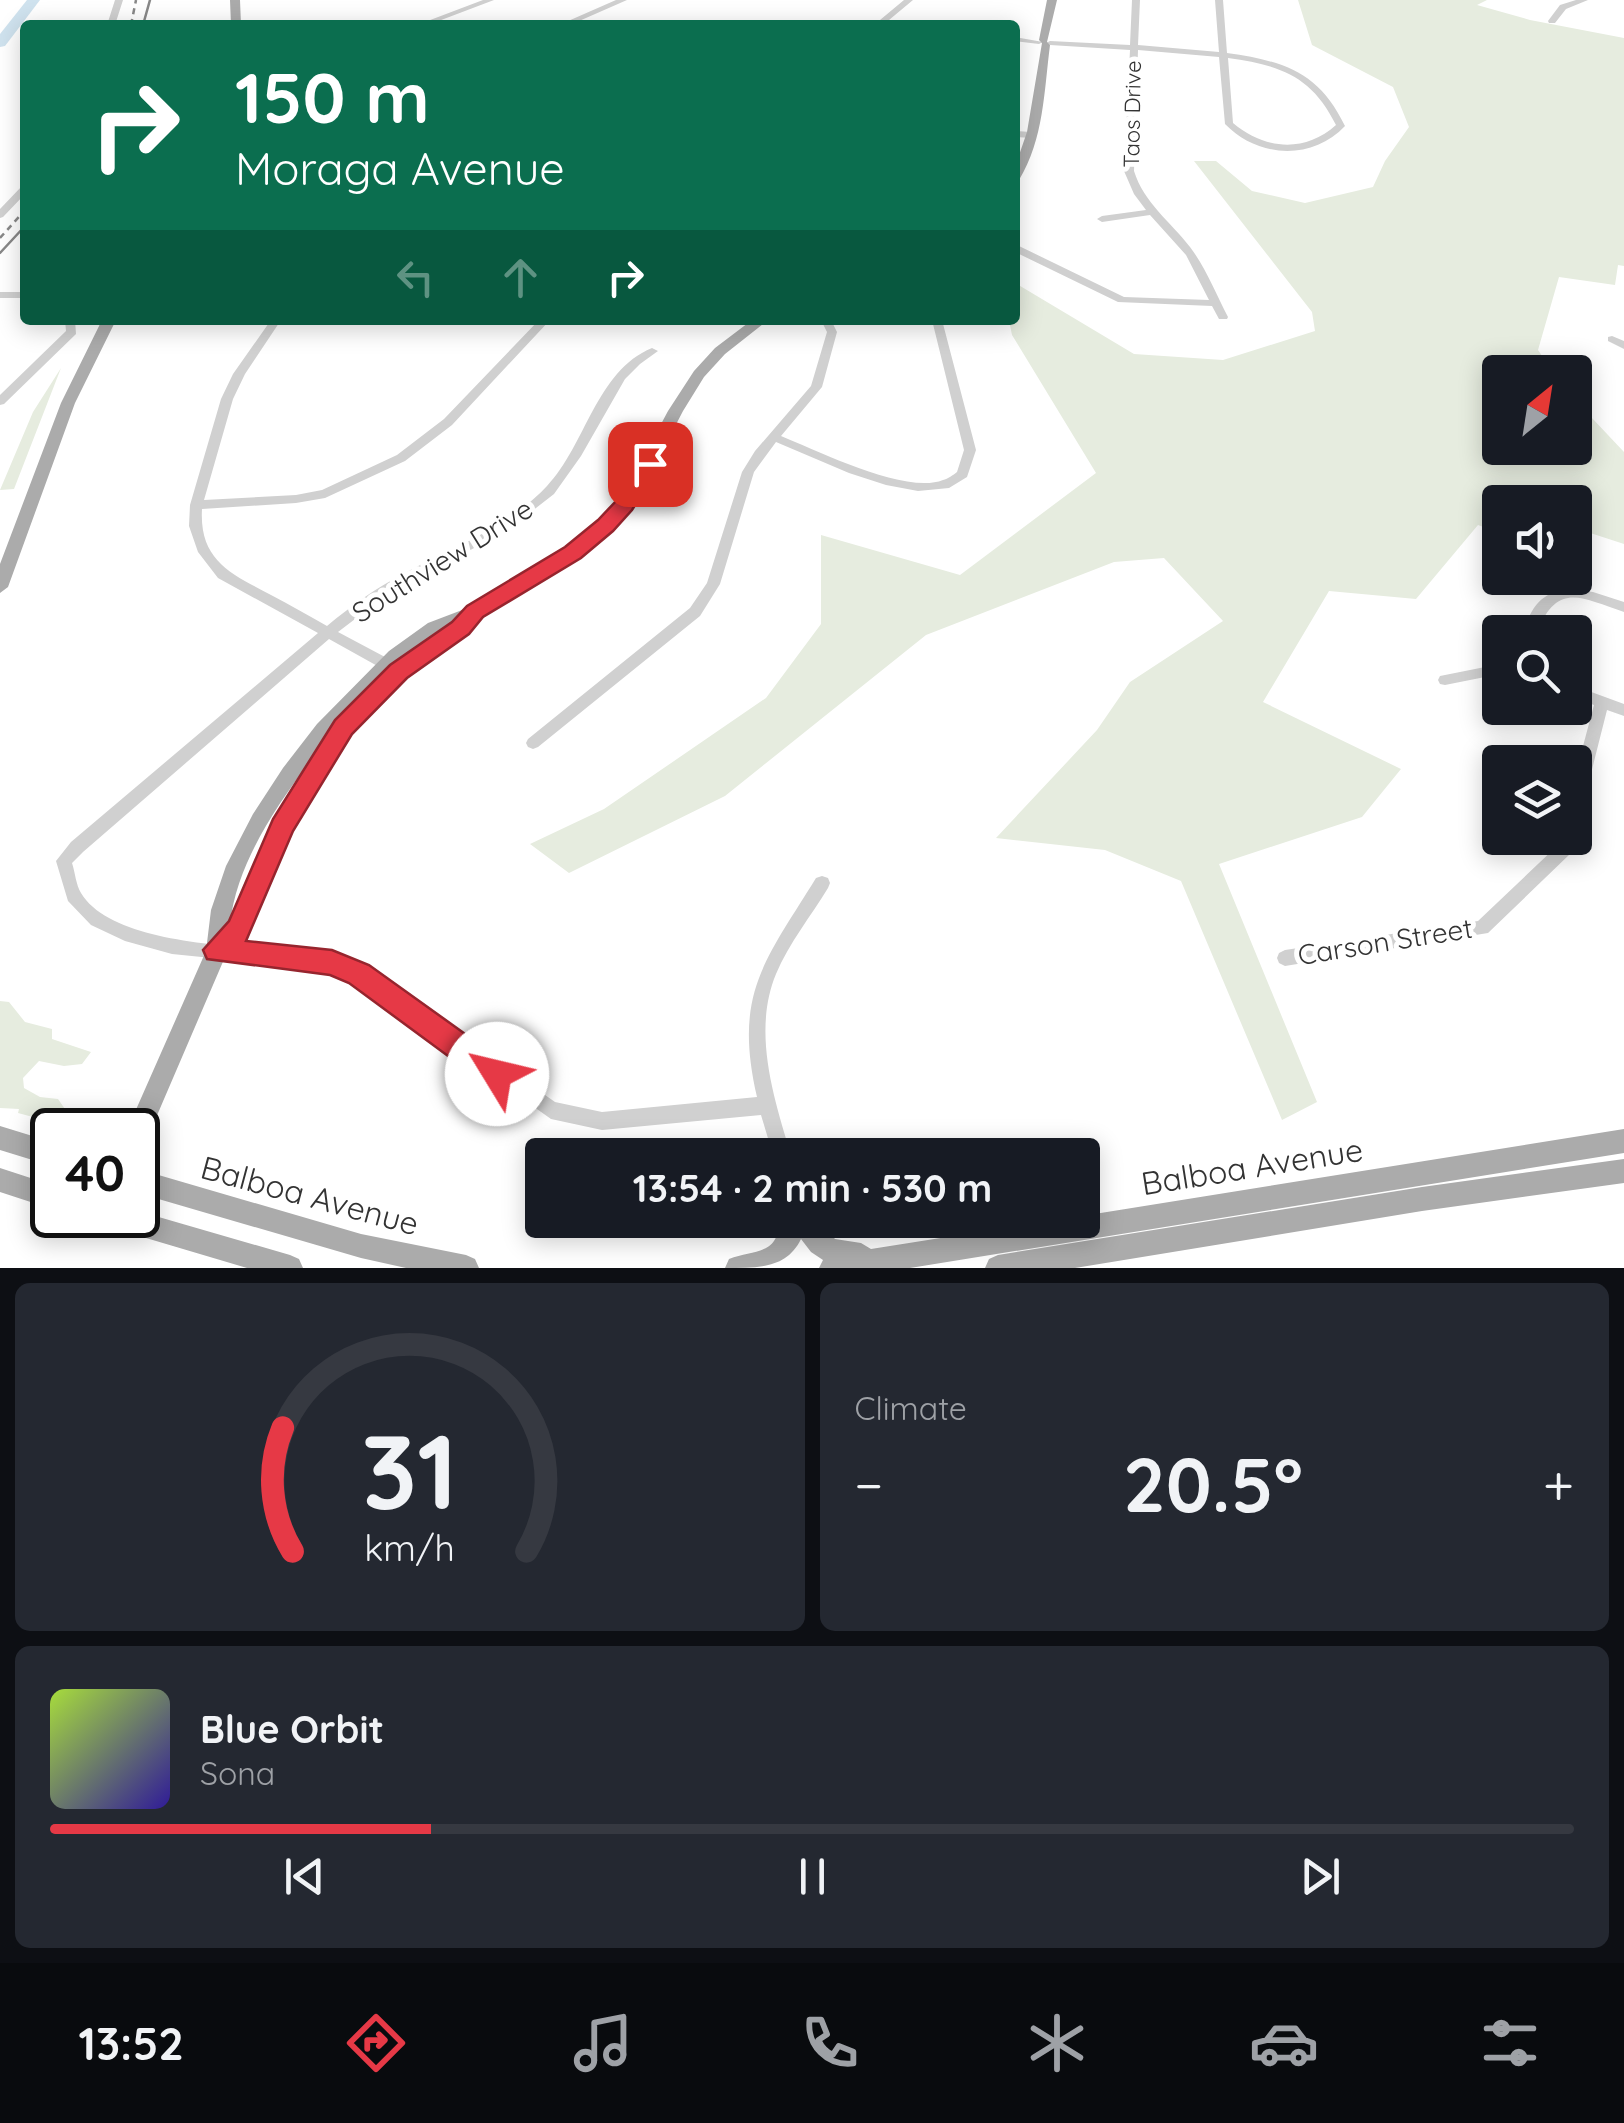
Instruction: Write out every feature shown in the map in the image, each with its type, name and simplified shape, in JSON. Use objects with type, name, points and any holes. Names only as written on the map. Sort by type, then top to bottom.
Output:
[{"type":"main road","points":[[1020,168],[1031,135],[1052,0]]},
{"type":"main road","points":[[0,587],[68,402],[106,325]]},
{"type":"main road","points":[[149,1108],[217,950],[239,929],[282,826],[343,727],[392,667],[460,628],[475,612],[573,552],[605,526],[624,505],[650,464],[696,378],[715,356],[755,325]]},
{"type":"main road","points":[[0,1138],[30,1147]]},
{"type":"main road","name":"Balboa Avenue","points":[[832,1268],[1624,1142]]},
{"type":"main road","name":"Balboa Avenue","points":[[998,1268],[1624,1172]]},
{"type":"main road","points":[[0,1180],[30,1189]]},
{"type":"main road","name":"Balboa Avenue","points":[[160,1187],[333,1238],[466,1268]]},
{"type":"main road","points":[[160,1230],[290,1268]]},
{"type":"main road","points":[[738,1268],[766,1263],[780,1255],[790,1238]]},
{"type":"main road","points":[[814,1238],[837,1254],[856,1256],[919,1246],[951,1248]]},
{"type":"street","points":[[435,20],[490,0]]},
{"type":"street","points":[[575,20],[623,0]]},
{"type":"street","points":[[884,20],[909,0]]},
{"type":"street","name":"Taos Drive","points":[[1136,0],[1129,171],[1133,186],[1188,251],[1223,318]]},
{"type":"street","points":[[1020,40],[1223,57],[1274,63],[1290,69],[1328,98],[1342,126],[1334,134],[1306,146],[1274,148],[1238,134],[1228,123],[1223,57],[1220,0]]},
{"type":"street","points":[[1552,21],[1563,8],[1584,0]]},
{"type":"street","points":[[1020,134],[1031,135]]},
{"type":"street","points":[[0,215],[20,193]]},
{"type":"street","points":[[1102,218],[1152,212]]},
{"type":"street","points":[[1020,250],[1122,300],[1216,304]]},
{"type":"street","points":[[0,401],[72,332],[71,325]]},
{"type":"street","points":[[273,325],[239,374],[228,399],[196,505],[194,520],[202,552],[223,575],[392,667]]},
{"type":"street","points":[[196,505],[325,494],[400,458],[448,422],[540,325]]},
{"type":"street","points":[[534,743],[695,612],[713,584],[748,472],[816,387],[832,332],[828,325]]},
{"type":"street","points":[[774,437],[907,488],[934,490],[949,486],[965,472],[970,450],[938,325]]},
{"type":"street","points":[[1612,339],[1624,346]]},
{"type":"street","name":"Southview Drive","points":[[217,950],[176,947],[102,925],[82,906],[64,872],[64,860],[374,597],[508,525],[552,489],[576,458],[611,392],[642,355],[652,351]]},
{"type":"street","points":[[1535,615],[1538,606],[1553,596],[1586,594],[1624,607]]},
{"type":"street","points":[[1446,680],[1482,673]]},
{"type":"street","points":[[1592,698],[1624,710]]},
{"type":"street","points":[[1591,745],[1602,702]]},
{"type":"street","name":"Carson Street","points":[[1285,958],[1482,928],[1558,855]]},
{"type":"street","points":[[777,1138],[768,1105],[758,1030],[760,1003],[766,977],[822,883]]},
{"type":"street","points":[[217,950],[332,962],[359,974],[551,1110],[602,1121],[768,1105]]},
{"type":"shaded area","points":[[1298,0],[1487,0],[1477,5],[1530,20],[1624,38],[1624,266],[1618,265],[1615,285],[1559,277],[1538,350],[1541,355],[1482,355],[1482,465],[1592,465],[1592,418],[1624,452],[1624,544],[1592,534],[1592,485],[1482,485],[1482,526],[1478,525],[1416,599],[1329,591],[1263,702],[1401,769],[1362,817],[1219,864],[1317,1102],[1282,1120],[1181,881],[1105,850],[996,838],[1097,730],[1130,682],[1223,621],[1164,558],[1114,562],[926,635],[725,796],[569,873],[530,844],[604,809],[766,698],[821,624],[821,535],[960,575],[1096,473],[1012,335],[1010,325],[1020,325],[1020,286],[1134,354],[1223,360],[1315,331],[1312,312],[1194,161],[1216,161],[1252,191],[1305,203],[1373,187],[1385,161],[1409,127],[1393,87],[1312,45]]},
{"type":"shaded area","points":[[61,368],[14,489],[0,490],[33,412]]},
{"type":"shaded area","points":[[0,1001],[9,1002],[25,1022],[52,1029],[52,1039],[91,1052],[82,1064],[64,1066],[39,1061],[23,1078],[24,1088],[40,1097],[58,1099],[64,1108],[30,1108],[30,1116],[18,1113],[19,1109],[0,1108]]},
{"type":"waterway","points":[[0,43],[34,0]]},
{"type":"tram line","points":[[144,20],[150,0]]},
{"type":"tram line","points":[[0,253],[20,231]]},
{"type":"railway","points":[[132,20],[136,0]]},
{"type":"railway","points":[[0,238],[20,216]]},
{"type":"route","points":[[497,1074],[359,974],[332,962],[217,950],[239,929],[282,826],[343,727],[398,671],[460,628],[475,612],[573,552],[605,526],[624,505],[650,464]]}]
